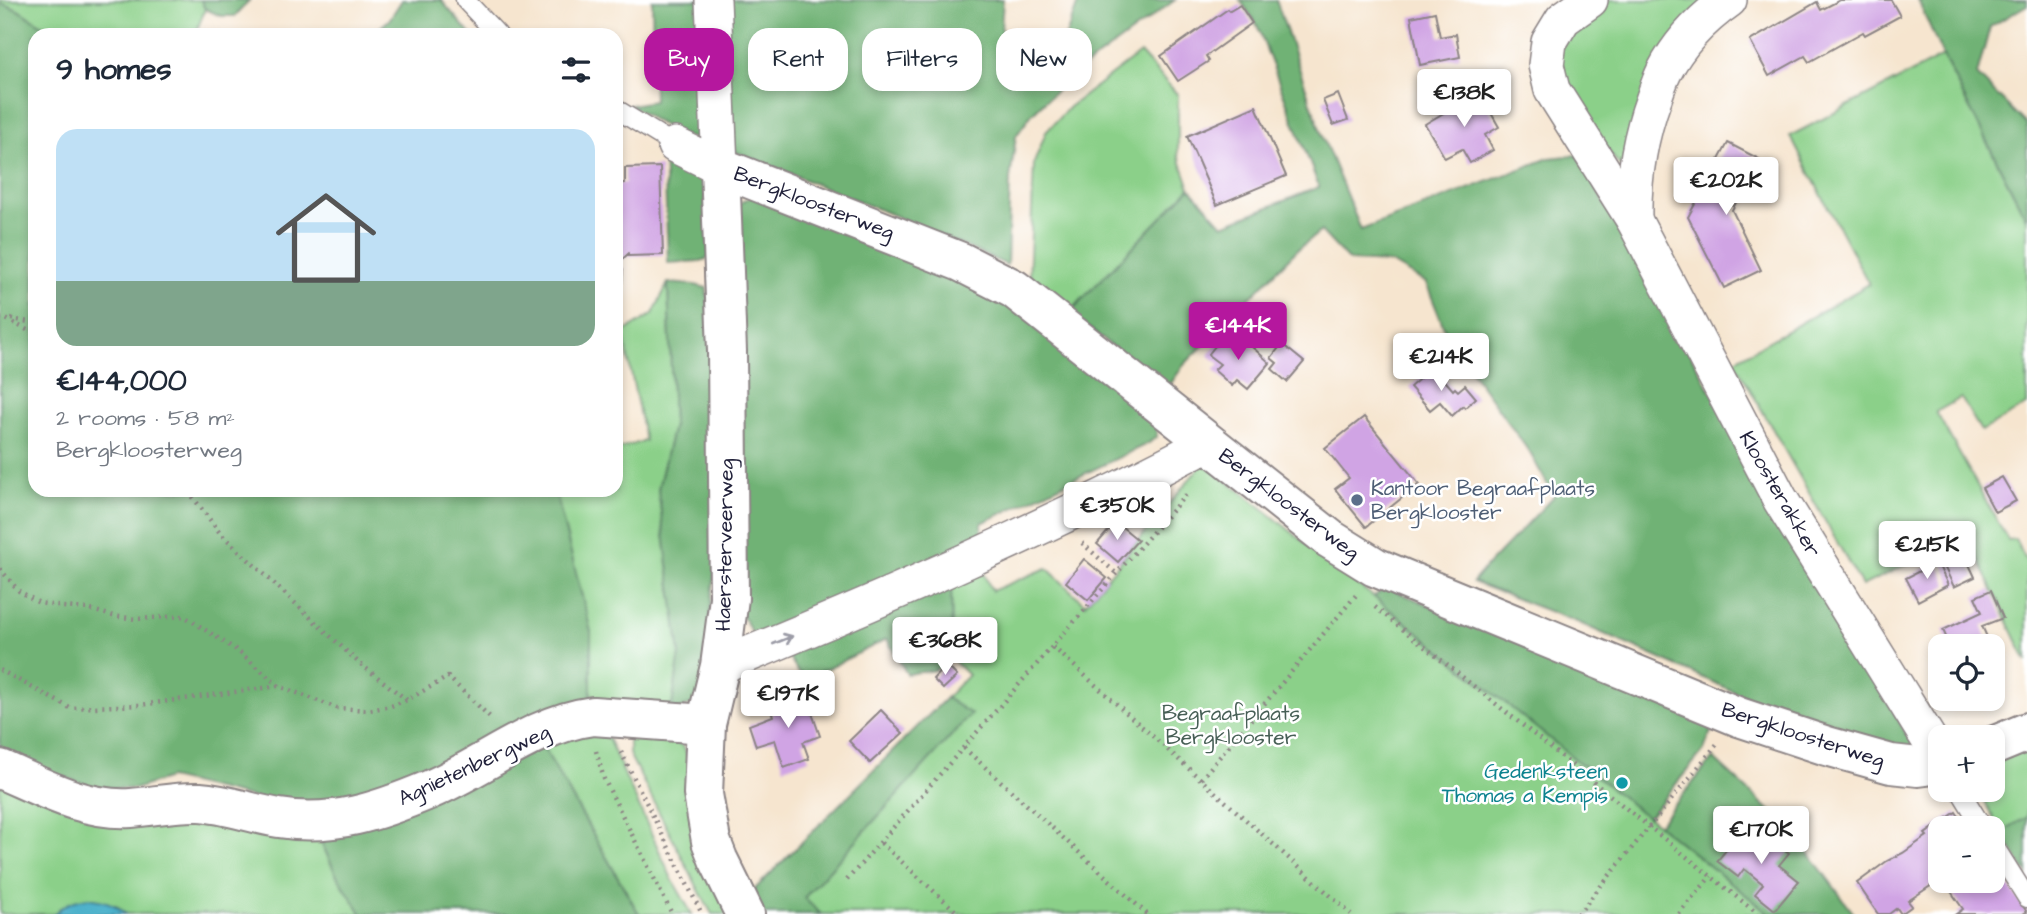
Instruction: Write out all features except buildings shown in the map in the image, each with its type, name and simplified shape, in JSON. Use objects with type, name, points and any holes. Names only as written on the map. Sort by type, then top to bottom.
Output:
[{"type":"street","name":"Haersterveerweg","points":[[713,0],[727,351],[729,598],[720,666],[706,724],[703,794],[708,827],[718,859],[745,914]]},
{"type":"street","name":"Kloosterakker","points":[[1590,0],[1563,19],[1549,42],[1546,65],[1552,90],[1634,220],[1780,499],[1928,741]]},
{"type":"street","name":"Kloosterakker","points":[[1634,220],[1633,184],[1639,149],[1664,72],[1689,35],[1728,0]]},
{"type":"street","points":[[674,145],[720,167]]},
{"type":"street","name":"Bergkloosterweg","points":[[720,167],[961,262],[1014,289],[1329,539],[1372,584],[1739,717],[1838,750],[1891,764],[1918,767],[1928,765]]},
{"type":"street","points":[[720,666],[974,558],[1065,516],[1208,443]]},
{"type":"street","name":"Agnietenbergweg","points":[[0,769],[67,799],[97,806],[131,808],[168,802],[202,802],[276,818],[314,822],[353,816],[429,790],[516,744],[580,718],[605,716],[706,724]]},
{"type":"street","points":[[2005,741],[2027,732]]},
{"type":"lane","points":[[465,0],[491,28]]},
{"type":"lane","points":[[623,113],[674,145]]},
{"type":"lane","points":[[2005,863],[2027,898]]},
{"type":"path","points":[[1,317],[28,322]]},
{"type":"path","points":[[1,317],[28,330]]},
{"type":"path","points":[[847,880],[1194,486]]},
{"type":"path","points":[[193,497],[220,533],[358,662],[407,700]]},
{"type":"path","points":[[1065,516],[1076,538],[1117,574]]},
{"type":"path","points":[[0,569],[19,591],[39,603],[136,619],[184,616],[238,651],[279,686],[337,708],[369,710],[391,706],[448,677],[516,744]]},
{"type":"path","points":[[1201,779],[1358,593],[1372,584],[1649,827],[1758,914]]},
{"type":"path","points":[[1053,647],[1351,914]]},
{"type":"path","points":[[0,670],[70,708],[140,705],[279,686]]},
{"type":"path","points":[[605,716],[594,740],[597,761],[672,914]]},
{"type":"path","points":[[605,716],[621,754],[702,914]]},
{"type":"path","points":[[1578,914],[1739,717]]},
{"type":"path","points":[[964,748],[1147,914]]},
{"type":"path","points":[[881,843],[959,914]]},
{"type":"path","points":[[1679,914],[1711,876]]},
{"type":"green space","points":[[0,0],[201,0],[205,9],[198,28],[47,28],[16,9],[0,3]]},
{"type":"green space","points":[[201,0],[250,0],[235,16],[221,16],[205,9]]},
{"type":"green space","points":[[402,0],[441,0],[465,28],[379,28],[389,20]]},
{"type":"green space","points":[[652,0],[700,0],[701,28],[653,28]]},
{"type":"green space","points":[[723,0],[1003,0],[1001,28],[996,28],[996,91],[1056,91],[1032,114],[1016,136],[1010,179],[1007,265],[893,215],[731,150],[728,91],[734,91],[734,28],[724,28]]},
{"type":"green space","points":[[1079,0],[1175,0],[1092,61],[1092,28],[1069,28]]},
{"type":"green space","points":[[1240,0],[1276,0],[1323,138],[1361,230],[1549,158],[1577,155],[1916,751],[1864,741],[1787,715],[1577,622],[1473,582],[1554,496],[1530,453],[1449,340],[1426,283],[1391,263],[1349,261],[1321,231],[1297,250],[1183,366],[1167,389],[1069,313],[1190,188],[1223,225],[1319,187],[1257,25]]},
{"type":"green space","points":[[1607,0],[1714,0],[1625,172],[1568,102],[1557,54],[1563,37]]},
{"type":"green space","points":[[1918,0],[2027,0],[2027,5],[1990,27],[1977,75],[2027,125],[2027,220],[1943,56]]},
{"type":"green space","points":[[0,3],[16,9],[47,28],[28,28],[28,497],[557,497],[591,632],[591,705],[374,797],[285,805],[169,778],[135,789],[96,788],[0,756]]},
{"type":"green space","points":[[1140,53],[1178,95],[1178,154],[1190,188],[1069,313],[1029,280],[1034,163],[1046,132],[1069,107]]},
{"type":"green space","points":[[1943,56],[2027,220],[2027,405],[1981,431],[1961,398],[1936,412],[2008,540],[2015,539],[2027,562],[2027,662],[1967,535],[1862,586],[1734,361],[1869,284],[1790,136]]},
{"type":"green space","points":[[654,91],[702,91],[703,139],[675,132],[630,105],[654,101]]},
{"type":"green space","points":[[664,152],[704,170],[709,258],[668,263]]},
{"type":"green space","points":[[759,192],[998,295],[1156,418],[1157,436],[1149,443],[982,523],[981,545],[762,638],[752,633],[740,612],[736,205]]},
{"type":"green space","points":[[668,283],[673,426],[658,489],[680,654],[671,713],[591,705],[591,632],[557,497],[623,497],[623,447],[645,441],[623,333],[653,314]]},
{"type":"green space","points":[[668,283],[707,288],[718,548],[699,701],[671,713],[680,654],[658,489],[673,426]]},
{"type":"green space","name":"Begraafplaats Bergklooster","points":[[1203,463],[1770,914],[821,914],[803,898],[970,714],[946,698],[968,675],[952,659],[951,578],[980,566],[992,591],[1047,568],[1085,604]]},
{"type":"green space","points":[[951,578],[952,659],[935,670],[907,674],[887,639],[808,678],[798,672],[786,652]]},
{"type":"green space","points":[[1386,587],[1699,717],[1712,729],[1704,750],[1648,818],[1374,597]]},
{"type":"green space","points":[[946,698],[971,714],[804,898],[821,914],[759,914],[749,895]]},
{"type":"green space","points":[[634,731],[665,732],[687,753],[734,914],[712,914],[702,896],[629,754],[629,742]]},
{"type":"green space","points":[[574,733],[607,736],[672,879],[692,914],[639,914],[543,747]]},
{"type":"green space","points":[[2027,745],[2027,817],[2005,830],[2005,816],[1992,816],[1985,802],[2005,802],[2005,754]]},
{"type":"green space","points":[[543,747],[639,914],[362,914],[336,874],[318,835]]},
{"type":"green space","points":[[1713,758],[1794,833],[1854,914],[1770,914],[1658,825]]},
{"type":"green space","points":[[0,785],[318,835],[336,874],[362,914],[126,914],[116,905],[60,908],[54,914],[0,914]]},
{"type":"green space","points":[[2027,817],[2027,874],[2005,838],[2005,830]]},
{"type":"water","points":[[88,898],[108,903],[126,914],[54,914],[70,903]]},
{"type":"place","name":"Kantoor Begraafplaats Bergklooster","points":[[1357,500]]},
{"type":"place","name":"Gedenksteen Thomas a Kempis","points":[[1622,783]]}]
